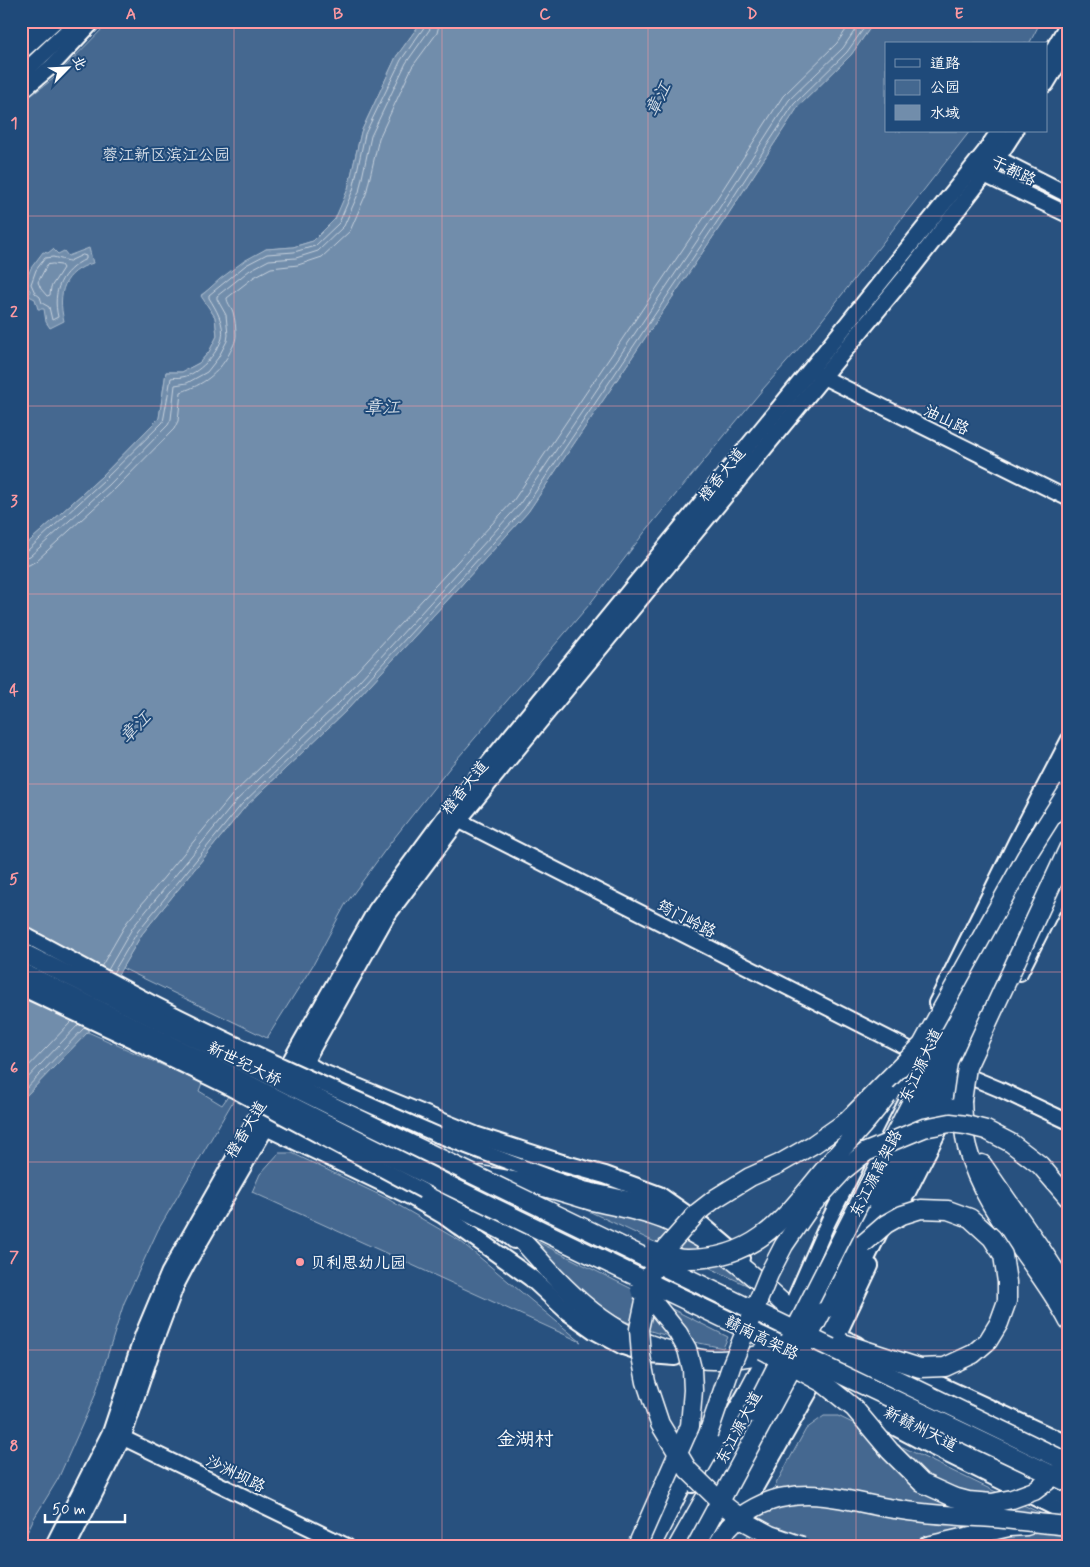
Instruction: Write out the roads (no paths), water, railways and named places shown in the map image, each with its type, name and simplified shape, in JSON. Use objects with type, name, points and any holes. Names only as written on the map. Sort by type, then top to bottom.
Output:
[{"type":"highway","points":[[469,1172],[642,1248],[684,1259],[728,1253],[750,1245],[770,1232],[789,1212],[883,1101],[917,1048],[1026,856],[1069,789]]},
{"type":"highway","name":"东江源高架路","points":[[678,1546],[753,1413],[1069,798]]},
{"type":"highway","name":"东江源高架路","points":[[696,1546],[822,1312],[876,1202],[1050,865],[1069,832]]},
{"type":"highway","points":[[1069,847],[967,1067],[962,1101],[963,1124],[967,1146],[975,1171],[988,1200],[1047,1285],[1069,1322]]},
{"type":"highway","name":"新世纪大桥","points":[[21,952],[469,1172]]},
{"type":"highway","name":"新世纪大桥","points":[[21,972],[456,1188]]},
{"type":"highway","points":[[802,1546],[770,1535],[746,1522],[725,1506],[688,1470],[660,1424],[646,1382],[641,1356],[639,1329],[651,1273],[667,1247],[698,1212],[716,1198],[814,1144],[847,1121],[880,1090],[917,1048]]},
{"type":"highway","points":[[962,1101],[978,1160],[1044,1252],[1069,1292]]},
{"type":"highway","points":[[651,1546],[708,1434],[732,1364],[769,1274],[784,1245],[810,1207],[845,1169],[866,1152],[924,1128],[950,1123],[986,1130],[1011,1143],[1040,1164],[1069,1200]]},
{"type":"highway","points":[[469,1172],[548,1188],[574,1197],[646,1214],[669,1222],[729,1256],[794,1313]]},
{"type":"highway","name":"赣南高架路","points":[[469,1172],[1069,1463]]},
{"type":"highway","points":[[456,1188],[493,1214],[528,1245],[554,1276],[578,1300],[629,1335],[698,1359]]},
{"type":"highway","points":[[456,1188],[634,1284],[650,1298],[678,1333],[692,1369],[693,1390],[690,1426],[637,1546]]},
{"type":"highway","name":"赣南高架路","points":[[456,1188],[738,1326],[1069,1483]]},
{"type":"highway","points":[[637,1254],[752,1297],[846,1345],[920,1368],[945,1367],[973,1354],[988,1341],[1000,1323],[1008,1301],[1008,1282],[1003,1255],[992,1238],[970,1218],[948,1210],[921,1209],[911,1212],[886,1224],[863,1244],[822,1312]]},
{"type":"highway","points":[[640,1277],[707,1319],[823,1383],[854,1408],[890,1451],[922,1483],[953,1497],[968,1501],[992,1503],[1012,1499],[1034,1492],[1069,1463]]},
{"type":"highway","points":[[717,1546],[729,1527],[746,1513],[772,1501],[798,1495],[826,1496],[894,1509],[950,1516],[994,1518],[1069,1526]]},
{"type":"highway","points":[[928,1546],[1009,1527],[1048,1524]]},
{"type":"main road","points":[[21,52],[55,21]]},
{"type":"main road","points":[[21,75],[78,21]]},
{"type":"main road","points":[[1048,59],[1069,22]]},
{"type":"main road","points":[[1048,81],[1069,46]]},
{"type":"main road","name":"橙香大道","points":[[991,156],[999,132]]},
{"type":"main road","name":"橙香大道","points":[[68,1546],[117,1434],[142,1335],[169,1273],[386,917],[452,817],[817,374],[906,276],[977,172],[1014,132]]},
{"type":"main road","points":[[991,156],[1069,196]]},
{"type":"main road","name":"于都路","points":[[977,172],[1069,215]]},
{"type":"main road","name":"东江源大道","points":[[669,1546],[719,1462],[772,1353],[845,1224],[968,963],[1069,768]]},
{"type":"main road","points":[[712,1546],[816,1376],[962,1073],[1069,859]]},
{"type":"main road","points":[[299,1060],[318,1070],[475,1135],[605,1175],[659,1195],[702,1225],[764,1279]]},
{"type":"main road","points":[[260,1124],[412,1197],[435,1211],[478,1239],[531,1278],[568,1312],[595,1332],[622,1346],[650,1355],[716,1360],[772,1353]]},
{"type":"main road","points":[[794,1313],[923,1378],[1069,1445]]},
{"type":"main road","name":"新赣州大道","points":[[772,1353],[908,1423],[1069,1499]]},
{"type":"main road","name":"橙香大道","points":[[53,1546],[117,1434]]},
{"type":"street","points":[[21,38],[39,21]]},
{"type":"street","points":[[21,92],[51,67],[94,21]]},
{"type":"street","name":"油山路","points":[[817,374],[1069,499]]},
{"type":"street","points":[[21,933],[152,1003],[336,1091],[438,1135],[556,1180],[584,1189],[652,1204],[686,1221],[732,1251],[764,1279],[794,1313],[828,1222],[917,1048],[1011,850],[1069,739]]},
{"type":"street","name":"筠门岭路","points":[[452,817],[917,1048]]},
{"type":"street","points":[[1069,876],[962,1073],[1069,1122]]},
{"type":"street","points":[[21,988],[219,1083],[505,1234],[527,1254],[550,1285],[573,1310],[622,1346]]},
{"type":"street","points":[[835,1334],[1069,1436]]},
{"type":"street","points":[[656,1546],[747,1390],[772,1353]]},
{"type":"street","points":[[723,1546],[816,1376],[935,1449],[1069,1515]]},
{"type":"street","name":"沙洲坝路","points":[[117,1434],[347,1546]]},
{"type":"water","name":"章江","points":[[422,21],[875,21],[851,55],[798,107],[528,512],[348,709],[245,807],[142,934],[88,1032],[21,1101],[21,549],[101,477],[159,418],[166,372],[182,372],[199,363],[209,352],[217,336],[215,317],[201,296],[244,261],[266,249],[293,247],[313,241],[335,219],[348,189],[361,132],[396,57]]},
{"type":"water","points":[[89,248],[93,263],[75,272],[65,284],[62,292],[64,321],[50,328],[46,322],[44,309],[38,309],[35,299],[29,296],[30,290],[23,288],[31,268],[43,252],[48,253],[53,249],[58,254],[64,251],[68,256]]},
{"type":"place","name":"贝利思幼儿园","points":[[300,1262]]},
{"type":"district","name":"金湖村","points":[[525,1438]]},
{"type":"park label","name":"蓉江新区滨江公园","points":[[166,154]]}]
